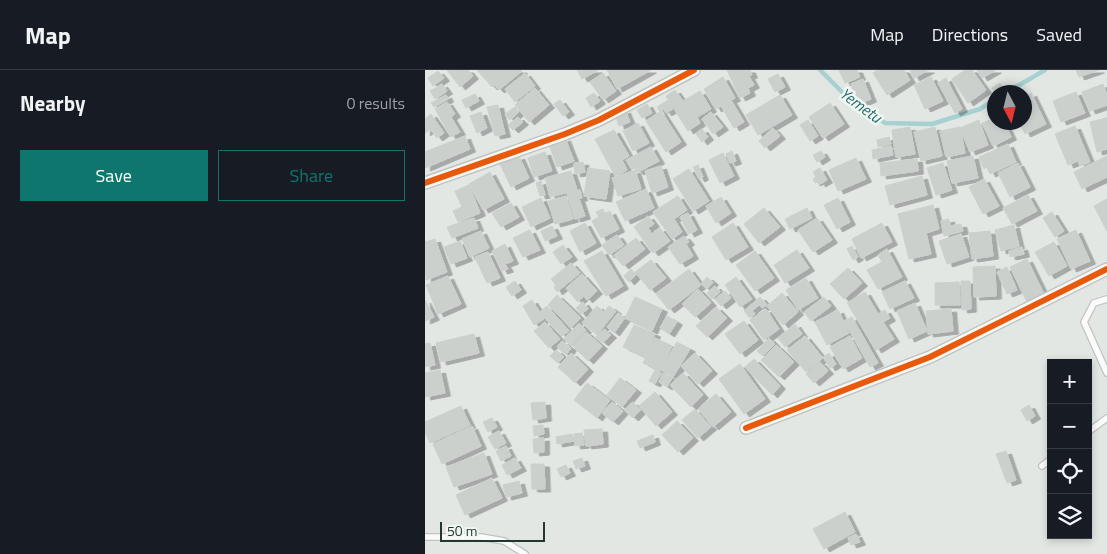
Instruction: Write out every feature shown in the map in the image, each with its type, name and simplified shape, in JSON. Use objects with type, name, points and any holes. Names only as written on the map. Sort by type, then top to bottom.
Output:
[{"type":"street","points":[[425,183],[565,134],[599,120],[694,70]]},
{"type":"street","points":[[746,428],[930,358],[1107,268]]},
{"type":"lane","points":[[1107,299],[1093,302],[1084,322],[1107,373]]},
{"type":"lane","points":[[1092,429],[1107,418]]},
{"type":"lane","points":[[1042,466],[1047,462]]},
{"type":"lane","points":[[425,538],[481,537],[504,541],[525,554]]},
{"type":"building","points":[[447,70],[468,70],[473,76],[460,87]]},
{"type":"building","points":[[477,70],[522,71],[499,90],[494,85],[492,87]]},
{"type":"building","points":[[577,70],[597,70],[597,71],[582,79]]},
{"type":"building","points":[[607,70],[651,70],[617,89]]},
{"type":"building","points":[[727,70],[750,70],[752,75],[749,76],[754,85],[748,88],[750,93],[740,98]]},
{"type":"building","points":[[839,70],[857,70],[860,77],[845,83]]},
{"type":"building","points":[[878,70],[904,70],[910,80],[887,95],[873,73]]},
{"type":"building","points":[[910,70],[929,70],[914,78]]},
{"type":"building","points":[[965,70],[972,70],[986,90],[968,103],[952,79]]},
{"type":"building","points":[[977,70],[996,70],[982,78]]},
{"type":"building","points":[[1076,70],[1099,70],[1079,77]]},
{"type":"building","points":[[438,71],[444,78],[433,86],[428,78]]},
{"type":"building","points":[[525,73],[535,86],[515,102],[505,89]]},
{"type":"building","points":[[603,73],[616,91],[603,100],[590,82]]},
{"type":"building","points":[[778,74],[785,87],[775,92],[768,79]]},
{"type":"building","points":[[723,77],[735,98],[731,100],[744,122],[734,128],[721,106],[716,109],[704,89]]},
{"type":"building","points":[[931,77],[943,101],[925,109],[914,85]]},
{"type":"building","points":[[946,78],[962,109],[955,113],[938,83]]},
{"type":"building","points":[[863,79],[871,99],[859,104],[851,84]]},
{"type":"building","points":[[442,84],[447,91],[435,99],[430,91]]},
{"type":"building","points":[[1103,84],[1107,95],[1107,105],[1090,111],[1082,92]]},
{"type":"building","points":[[535,88],[549,105],[529,122],[515,105]]},
{"type":"building","points":[[675,90],[683,101],[700,91],[711,109],[697,117],[700,123],[688,131],[666,96]]},
{"type":"building","points":[[1076,92],[1085,113],[1061,122],[1053,101]]},
{"type":"building","points":[[594,93],[600,101],[591,107],[586,98]]},
{"type":"building","points":[[475,94],[479,101],[466,108],[462,100]]},
{"type":"building","points":[[446,95],[448,99],[434,107],[431,103]]},
{"type":"building","points":[[780,95],[792,115],[758,135],[746,115]]},
{"type":"building","points":[[1032,95],[1046,124],[1025,134],[1023,130],[1032,130]]},
{"type":"building","points":[[560,100],[569,112],[563,116],[554,104]]},
{"type":"building","points":[[668,100],[673,109],[666,113],[664,109],[660,112],[657,107]]},
{"type":"building","points":[[447,102],[455,114],[451,117],[460,132],[451,137],[435,109]]},
{"type":"building","points":[[830,103],[844,124],[823,138],[809,117]]},
{"type":"building","points":[[647,104],[652,113],[642,118],[637,110]]},
{"type":"building","points":[[498,105],[505,134],[495,136],[487,107]]},
{"type":"building","points":[[515,107],[519,112],[510,120],[505,114]]},
{"type":"building","points":[[625,110],[630,122],[619,126],[615,114]]},
{"type":"building","points":[[661,111],[681,142],[666,152],[646,121]]},
{"type":"building","points":[[481,112],[487,128],[477,133],[470,116]]},
{"type":"building","points":[[711,112],[723,127],[713,134],[702,119]]},
{"type":"building","points":[[431,114],[444,133],[437,138],[430,129],[425,133],[425,119]]},
{"type":"building","points":[[518,117],[523,122],[513,130],[508,125]]},
{"type":"building","points":[[1107,118],[1107,149],[1097,152],[1090,122]]},
{"type":"building","points":[[808,120],[818,136],[810,141],[800,125]]},
{"type":"building","points":[[979,120],[988,145],[970,152],[960,128]]},
{"type":"building","points":[[987,121],[987,130],[1008,130],[1011,137],[993,146],[982,123]]},
{"type":"building","points":[[638,123],[649,143],[633,151],[623,131]]},
{"type":"building","points":[[1075,126],[1090,162],[1080,166],[1078,161],[1068,165],[1055,134]]},
{"type":"building","points":[[910,127],[915,154],[896,157],[892,130]]},
{"type":"building","points":[[935,127],[942,156],[921,161],[914,132]]},
{"type":"building","points":[[960,127],[965,153],[946,157],[940,131]]},
{"type":"building","points":[[773,128],[780,136],[765,148],[759,141]]},
{"type":"building","points":[[702,129],[708,137],[702,142],[696,134]]},
{"type":"building","points":[[614,130],[629,156],[622,160],[627,170],[615,176],[595,139]]},
{"type":"building","points":[[465,136],[470,149],[425,168],[425,152]]},
{"type":"building","points":[[889,137],[891,144],[878,147],[877,140]]},
{"type":"building","points":[[565,138],[574,161],[557,167],[549,144]]},
{"type":"building","points":[[1008,144],[1016,162],[990,174],[987,167],[984,169],[979,157]]},
{"type":"building","points":[[891,146],[893,155],[873,159],[872,150]]},
{"type":"building","points":[[651,147],[659,161],[638,172],[635,168],[632,169],[626,160]]},
{"type":"building","points":[[732,151],[736,161],[730,163],[726,154]]},
{"type":"building","points":[[821,151],[825,157],[817,162],[813,155]]},
{"type":"building","points":[[545,152],[552,171],[534,177],[528,158]]},
{"type":"building","points":[[723,153],[734,176],[720,183],[709,160]]},
{"type":"building","points":[[519,156],[529,178],[511,187],[500,164]]},
{"type":"building","points":[[973,156],[978,178],[952,183],[947,161]]},
{"type":"building","points":[[1107,156],[1107,177],[1082,189],[1074,172]]},
{"type":"building","points":[[856,158],[866,179],[838,191],[829,170]]},
{"type":"building","points":[[917,159],[918,171],[881,176],[880,163]]},
{"type":"building","points":[[583,162],[585,172],[575,174],[574,163]]},
{"type":"building","points":[[943,163],[952,190],[936,195],[927,168]]},
{"type":"building","points":[[1018,163],[1030,187],[1010,197],[998,173]]},
{"type":"building","points":[[698,165],[703,177],[699,179],[693,167]]},
{"type":"building","points":[[661,166],[668,187],[652,193],[645,171]]},
{"type":"building","points":[[588,168],[610,171],[606,199],[584,196]]},
{"type":"building","points":[[820,168],[827,180],[820,184],[819,181],[815,183],[813,179],[816,177],[813,172]]},
{"type":"building","points":[[689,169],[709,201],[693,211],[673,179]]},
{"type":"building","points":[[635,170],[641,189],[618,196],[612,178]]},
{"type":"building","points":[[571,171],[577,190],[550,197],[545,178]]},
{"type":"building","points":[[490,172],[504,199],[483,210],[469,184]]},
{"type":"building","points":[[922,176],[927,195],[890,205],[885,186]]},
{"type":"building","points":[[984,179],[999,206],[983,214],[969,187]]},
{"type":"building","points":[[541,181],[545,195],[540,196],[536,183]]},
{"type":"building","points":[[469,185],[480,213],[458,222],[453,211],[462,207],[455,191]]},
{"type":"building","points":[[646,189],[654,208],[625,221],[616,202]]},
{"type":"building","points":[[580,190],[582,198],[579,198],[585,216],[575,219],[567,193]]},
{"type":"building","points":[[1028,195],[1037,211],[1012,224],[1003,208]]},
{"type":"building","points":[[566,196],[573,219],[555,224],[548,201]]},
{"type":"building","points":[[678,196],[687,210],[674,219],[682,232],[672,239],[653,212]]},
{"type":"building","points":[[721,197],[731,213],[716,223],[706,206]]},
{"type":"building","points":[[541,198],[550,218],[531,227],[522,207]]},
{"type":"building","points":[[838,198],[850,222],[837,229],[824,205]]},
{"type":"building","points":[[1107,199],[1107,231],[1094,206]]},
{"type":"building","points":[[511,203],[519,217],[501,227],[492,213]]},
{"type":"building","points":[[933,205],[939,229],[926,233],[931,254],[909,259],[898,214]]},
{"type":"building","points":[[764,208],[780,227],[759,243],[744,224]]},
{"type":"building","points":[[807,208],[812,218],[790,229],[785,219]]},
{"type":"building","points":[[603,209],[605,214],[610,211],[619,229],[601,238],[592,221],[599,217],[596,212]]},
{"type":"building","points":[[1052,212],[1064,231],[1055,237],[1043,218]]},
{"type":"building","points":[[688,213],[697,230],[689,234],[680,217]]},
{"type":"building","points":[[648,216],[654,224],[648,228],[652,234],[660,228],[670,241],[653,253],[634,227]]},
{"type":"building","points":[[474,218],[478,228],[452,238],[447,227]]},
{"type":"building","points":[[817,218],[832,240],[813,252],[798,230]]},
{"type":"building","points":[[949,219],[950,226],[961,224],[963,231],[944,236],[941,221]]},
{"type":"building","points":[[585,223],[596,243],[580,252],[570,231]]},
{"type":"building","points":[[733,223],[748,247],[726,260],[712,237]]},
{"type":"building","points":[[882,223],[892,242],[861,258],[852,239]]},
{"type":"building","points":[[1014,225],[1019,246],[1001,251],[995,230]]},
{"type":"building","points":[[552,226],[557,236],[545,241],[541,231]]},
{"type":"building","points":[[530,230],[540,250],[523,257],[513,238]]},
{"type":"building","points":[[1076,230],[1090,261],[1071,269],[1057,239]]},
{"type":"building","points":[[481,231],[489,248],[470,257],[462,239]]},
{"type":"building","points":[[990,231],[993,256],[972,259],[969,233]]},
{"type":"building","points":[[961,234],[969,257],[947,264],[939,241]]},
{"type":"building","points":[[617,235],[624,245],[609,255],[602,245]]},
{"type":"building","points":[[684,236],[689,242],[686,244],[693,256],[680,264],[668,247]]},
{"type":"building","points":[[636,238],[645,249],[623,266],[614,255]]},
{"type":"building","points":[[435,239],[447,272],[426,280],[425,242]]},
{"type":"building","points":[[460,241],[467,258],[451,264],[444,247]]},
{"type":"building","points":[[1054,242],[1067,266],[1049,276],[1035,252]]},
{"type":"building","points":[[505,244],[513,261],[505,264],[508,269],[502,271],[492,251]]},
{"type":"building","points":[[563,245],[572,257],[561,264],[553,252]]},
{"type":"building","points":[[852,246],[858,257],[853,260],[847,249]]},
{"type":"building","points":[[1022,247],[1024,254],[1010,257],[1009,251]]},
{"type":"building","points":[[887,249],[902,277],[878,289],[867,270],[882,262],[878,255]]},
{"type":"building","points":[[797,250],[809,268],[785,283],[774,265]]},
{"type":"building","points":[[602,251],[623,286],[606,296],[584,261]]},
{"type":"building","points":[[755,251],[774,278],[755,291],[736,265]]},
{"type":"building","points":[[488,252],[500,278],[487,283],[475,257]]},
{"type":"building","points":[[1027,259],[1044,294],[1027,302],[1010,267]]},
{"type":"building","points":[[651,260],[666,278],[650,290],[635,272]]},
{"type":"building","points":[[571,263],[580,273],[557,292],[554,287],[556,285],[551,279]]},
{"type":"building","points":[[995,266],[996,296],[974,297],[973,267]]},
{"type":"building","points":[[1007,267],[1017,290],[1007,294],[997,272]]},
{"type":"building","points":[[848,268],[862,283],[844,299],[830,284]]},
{"type":"building","points":[[631,269],[636,275],[629,282],[624,276]]},
{"type":"building","points":[[689,269],[701,285],[669,310],[656,294]]},
{"type":"building","points":[[582,274],[597,291],[587,300],[584,296],[578,302],[566,288]]},
{"type":"building","points":[[448,276],[461,304],[438,314],[426,285]]},
{"type":"building","points":[[707,277],[713,282],[707,289],[701,284]]},
{"type":"building","points":[[736,277],[752,299],[740,307],[725,285]]},
{"type":"building","points":[[806,278],[818,298],[798,310],[786,290]]},
{"type":"building","points":[[515,281],[521,290],[512,296],[506,287]]},
{"type":"building","points":[[905,281],[914,298],[890,309],[882,292]]},
{"type":"building","points":[[961,281],[970,281],[971,309],[962,310]]},
{"type":"building","points":[[959,282],[960,305],[935,305],[935,283]]},
{"type":"building","points":[[715,286],[720,292],[712,299],[707,293]]},
{"type":"building","points":[[698,289],[711,303],[695,317],[682,304]]},
{"type":"building","points":[[725,291],[731,298],[721,306],[715,299]]},
{"type":"building","points":[[865,292],[878,314],[885,310],[890,318],[883,322],[894,339],[876,350],[847,303]]},
{"type":"building","points":[[782,293],[798,312],[783,325],[767,306]]},
{"type":"building","points":[[557,295],[581,318],[571,328],[548,305]]},
{"type":"building","points":[[635,297],[662,309],[652,331],[625,318]]},
{"type":"building","points":[[760,297],[767,305],[762,308],[759,305],[752,310],[755,314],[750,318],[744,311]]},
{"type":"building","points":[[824,297],[831,306],[811,321],[804,312]]},
{"type":"building","points":[[425,300],[434,317],[425,321]]},
{"type":"building","points":[[532,300],[544,319],[534,325],[523,306]]},
{"type":"building","points":[[583,302],[588,309],[581,314],[576,308]]},
{"type":"building","points":[[915,303],[927,331],[909,339],[897,311]]},
{"type":"building","points":[[547,306],[563,324],[555,330],[540,312]]},
{"type":"building","points":[[597,306],[604,312],[609,306],[616,311],[597,335],[582,323]]},
{"type":"building","points":[[716,307],[727,318],[707,337],[696,326]]},
{"type":"building","points":[[766,309],[779,329],[764,340],[750,320]]},
{"type":"building","points":[[951,309],[953,331],[928,334],[926,311]]},
{"type":"building","points":[[838,310],[849,333],[827,345],[815,322]]},
{"type":"building","points":[[618,313],[625,318],[614,333],[607,327]]},
{"type":"building","points":[[667,316],[677,322],[669,334],[660,328]]},
{"type":"building","points":[[852,317],[878,363],[870,367],[844,321]]},
{"type":"building","points":[[744,321],[758,340],[740,354],[725,334]]},
{"type":"building","points":[[545,322],[560,339],[549,348],[534,331]]},
{"type":"building","points":[[579,323],[586,330],[571,346],[564,339]]},
{"type":"building","points":[[563,324],[569,331],[562,336],[557,330]]},
{"type":"building","points":[[795,324],[802,334],[785,347],[778,338]]},
{"type":"building","points":[[634,325],[655,334],[645,357],[623,347]]},
{"type":"building","points":[[604,329],[611,335],[603,343],[596,337]]},
{"type":"building","points":[[586,332],[602,346],[588,361],[573,346]]},
{"type":"building","points":[[474,334],[479,353],[441,362],[436,343]]},
{"type":"building","points":[[805,336],[823,358],[806,372],[787,350]]},
{"type":"building","points":[[850,336],[862,358],[843,369],[830,347]]},
{"type":"building","points":[[655,338],[672,346],[660,371],[643,363]]},
{"type":"building","points":[[769,338],[775,344],[763,356],[757,351]]},
{"type":"building","points":[[562,341],[571,348],[566,355],[557,347]]},
{"type":"building","points":[[677,342],[690,349],[673,377],[661,370]]},
{"type":"building","points":[[430,343],[435,365],[425,367],[425,344]]},
{"type":"building","points":[[776,345],[794,362],[779,377],[761,360]]},
{"type":"building","points":[[556,350],[564,357],[558,363],[550,356]]},
{"type":"building","points":[[571,353],[588,369],[575,383],[558,367]]},
{"type":"building","points":[[695,353],[712,371],[698,384],[681,366]]},
{"type":"building","points":[[829,353],[836,364],[830,368],[823,357]]},
{"type":"building","points":[[754,359],[780,386],[772,395],[745,367]]},
{"type":"building","points":[[820,362],[828,371],[814,383],[806,374]]},
{"type":"building","points":[[740,364],[765,399],[744,414],[719,379]]},
{"type":"building","points":[[440,370],[445,393],[425,397],[425,373]]},
{"type":"building","points":[[655,370],[661,373],[655,384],[649,381]]},
{"type":"building","points":[[663,373],[672,378],[667,387],[659,382]]},
{"type":"building","points":[[683,373],[703,395],[691,407],[670,385]]},
{"type":"building","points":[[620,378],[636,390],[622,407],[607,395]]},
{"type":"building","points":[[587,383],[610,400],[597,418],[574,400]]},
{"type":"building","points":[[655,392],[672,412],[656,426],[639,406]]},
{"type":"building","points":[[716,394],[731,412],[713,427],[698,409]]},
{"type":"building","points":[[545,402],[546,418],[533,420],[531,403]]},
{"type":"building","points":[[612,402],[623,411],[613,422],[602,413]]},
{"type":"building","points":[[632,402],[641,410],[633,418],[624,410]]},
{"type":"building","points":[[1029,405],[1035,416],[1027,421],[1021,410]]},
{"type":"building","points":[[461,406],[470,425],[430,443],[425,432],[425,422]]},
{"type":"building","points":[[695,409],[711,427],[698,438],[682,420]]},
{"type":"building","points":[[492,418],[497,427],[488,432],[483,422]]},
{"type":"building","points":[[677,421],[693,438],[678,452],[662,435]]},
{"type":"building","points":[[543,425],[544,434],[534,436],[533,426]]},
{"type":"building","points":[[472,426],[481,446],[442,464],[433,444]]},
{"type":"building","points":[[602,429],[603,444],[586,446],[584,430]]},
{"type":"building","points":[[499,431],[506,443],[495,449],[488,437]]},
{"type":"building","points":[[582,433],[584,445],[575,446],[574,434]]},
{"type":"building","points":[[572,434],[574,441],[557,444],[556,437]]},
{"type":"building","points":[[653,435],[655,442],[640,448],[637,441]]},
{"type":"building","points":[[544,438],[544,452],[534,453],[533,439]]},
{"type":"building","points":[[506,446],[511,456],[501,461],[496,451]]},
{"type":"building","points":[[1006,451],[1016,480],[1007,483],[996,454]]},
{"type":"building","points":[[484,453],[492,474],[454,487],[446,467]]},
{"type":"building","points":[[515,458],[521,468],[507,475],[502,465]]},
{"type":"building","points":[[582,458],[585,466],[576,469],[573,461]]},
{"type":"building","points":[[531,464],[544,464],[545,489],[532,489]]},
{"type":"building","points":[[566,465],[570,473],[561,477],[557,469]]},
{"type":"building","points":[[492,478],[502,498],[465,515],[456,495]]},
{"type":"building","points":[[519,481],[522,493],[506,497],[503,485]]},
{"type":"building","points":[[845,512],[855,532],[824,549],[813,529]]},
{"type":"building","points":[[856,534],[860,542],[851,545],[848,538]]},
{"type":"waterway","name":"Yemetu","points":[[820,70],[844,94],[885,123],[932,124],[980,109],[987,105]]},
{"type":"waterway","name":"Yemetu","points":[[1019,85],[1045,70]]},
{"type":"cycle path","points":[[425,183],[565,134],[599,120],[694,70]]},
{"type":"cycle path","points":[[746,428],[930,357],[1107,269]]}]
